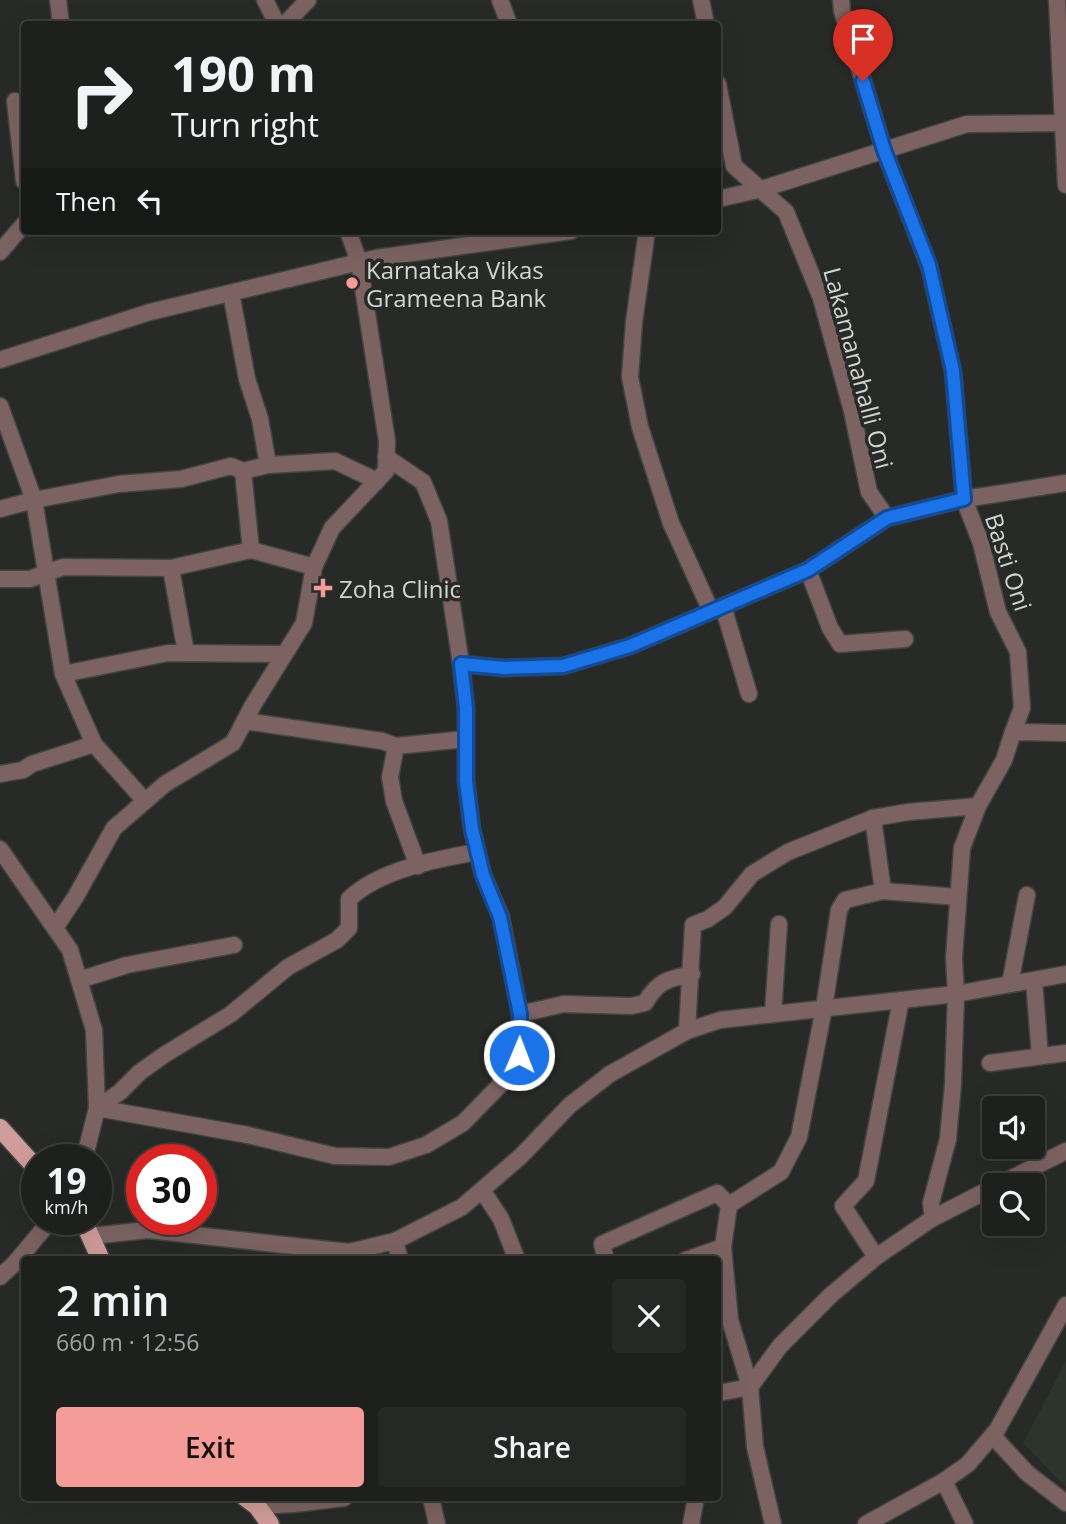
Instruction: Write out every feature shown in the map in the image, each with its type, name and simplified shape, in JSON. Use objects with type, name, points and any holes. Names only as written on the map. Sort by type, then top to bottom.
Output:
[{"type":"main road","points":[[0,1128],[21,1151]]},
{"type":"main road","points":[[90,1235],[99,1256]]},
{"type":"main road","points":[[251,1502],[270,1524]]},
{"type":"street","points":[[58,0],[61,21]]},
{"type":"street","points":[[265,0],[276,21]]},
{"type":"street","points":[[288,21],[308,0]]},
{"type":"street","points":[[500,0],[508,21]]},
{"type":"street","points":[[701,0],[705,21]]},
{"type":"street","name":"Basti Oni","points":[[841,0],[884,150],[929,265],[953,371],[964,499],[981,542],[998,612],[1018,652],[1022,708],[1004,760],[978,806],[962,848],[954,958],[956,994],[953,1084],[948,1139],[931,1203],[933,1218]]},
{"type":"street","points":[[1057,0],[1066,185]]},
{"type":"street","name":"Lakamanahalli Oni","points":[[721,99],[734,166],[786,212],[821,298],[852,411],[869,492],[887,518]]},
{"type":"street","points":[[13,101],[21,159]]},
{"type":"street","points":[[721,198],[762,189],[967,124],[1064,123]]},
{"type":"street","points":[[0,252],[21,228]]},
{"type":"street","points":[[55,928],[114,828],[165,784],[233,743],[304,623],[314,567],[332,528],[386,471],[387,442],[359,262],[349,235]]},
{"type":"street","points":[[0,360],[150,312],[359,262],[541,235]]},
{"type":"street","points":[[646,235],[629,377],[640,427],[671,523],[717,608],[749,694]]},
{"type":"street","points":[[231,293],[247,379],[260,419],[268,465]]},
{"type":"street","points":[[0,406],[34,500],[63,674],[94,744],[145,801]]},
{"type":"street","points":[[97,1108],[248,1135],[335,1156],[389,1157],[426,1145],[463,1123],[502,1083],[519,1055],[520,1014],[500,917],[483,875],[472,829],[466,781],[461,664],[439,521],[423,482],[386,457]]},
{"type":"street","points":[[0,509],[119,484],[181,479],[231,466],[243,471],[268,465],[335,461],[377,481]]},
{"type":"street","points":[[243,471],[251,550]]},
{"type":"street","points":[[461,664],[504,668],[563,666],[630,646],[808,570],[887,518],[964,499],[1066,483]]},
{"type":"street","points":[[0,579],[30,579],[46,575],[63,566],[171,568],[251,550],[314,567]]},
{"type":"street","points":[[171,568],[186,653]]},
{"type":"street","points":[[808,570],[830,628],[840,644],[905,639]]},
{"type":"street","points":[[63,674],[168,653],[284,654]]},
{"type":"street","points":[[245,721],[382,741],[396,746],[466,738]]},
{"type":"street","points":[[1013,732],[1066,733]]},
{"type":"street","points":[[0,774],[23,770],[32,764],[94,744]]},
{"type":"street","points":[[396,746],[390,777],[394,801],[418,866]]},
{"type":"street","points":[[687,1031],[693,925],[708,919],[725,906],[752,874],[788,852],[873,818],[978,806]]},
{"type":"street","points":[[873,818],[883,891]]},
{"type":"street","points":[[0,849],[70,950],[94,1030],[97,1108],[87,1144]]},
{"type":"street","points":[[97,1108],[120,1092],[140,1072],[231,1014],[288,967],[337,940],[349,928],[349,899],[359,889],[390,874],[442,858],[477,852]]},
{"type":"street","points":[[773,1524],[755,1447],[750,1387],[730,1320],[723,1306],[723,1247],[729,1205],[782,1172],[799,1137],[824,1008],[839,910],[845,900],[883,891],[958,897]]},
{"type":"street","points":[[1010,984],[1027,895]]},
{"type":"street","points":[[773,1014],[779,924]]},
{"type":"street","points":[[79,981],[127,965],[234,945]]},
{"type":"street","points":[[520,1014],[564,1004],[631,1006],[645,1003],[655,986],[692,974]]},
{"type":"street","points":[[112,1229],[148,1230],[349,1252],[396,1241],[462,1207],[521,1156],[570,1105],[610,1074],[687,1031],[720,1020],[956,994],[1066,975]]},
{"type":"street","points":[[1034,981],[1040,1056]]},
{"type":"street","points":[[876,1257],[843,1206],[866,1181],[901,1000]]},
{"type":"street","points":[[990,1063],[1066,1053]]},
{"type":"street","points":[[1022,1173],[1066,1151]]},
{"type":"street","points":[[482,1190],[501,1219],[515,1256]]},
{"type":"street","points":[[721,1392],[750,1387],[780,1346],[876,1257],[933,1218],[982,1193]]},
{"type":"street","points":[[605,1256],[602,1244],[717,1194],[729,1205]]},
{"type":"street","points":[[0,1277],[38,1235]]},
{"type":"street","points":[[396,1241],[399,1256]]},
{"type":"street","points":[[697,1256],[723,1247]]},
{"type":"street","points":[[866,1524],[944,1481],[968,1464],[993,1436],[1066,1305]]},
{"type":"street","points":[[993,1436],[1027,1473],[1066,1503]]},
{"type":"street","points":[[944,1481],[965,1524]]},
{"type":"street","points":[[251,1502],[294,1504],[319,1501]]},
{"type":"street","points":[[433,1501],[438,1524]]},
{"type":"street","points":[[691,1524],[695,1501]]},
{"type":"shaded area","points":[[1066,1361],[1066,1487],[1023,1443]]},
{"type":"place","name":"Karnataka Vikas Grameena Bank","points":[[352,283]]},
{"type":"place","name":"Zoha Clinic","points":[[323,588]]},
{"type":"route","points":[[519,1055],[520,1014],[500,917],[483,875],[472,829],[466,781],[466,708],[461,664],[504,668],[563,666],[630,646],[808,570],[887,518],[964,499],[953,371],[929,265],[884,150],[863,81]]}]
